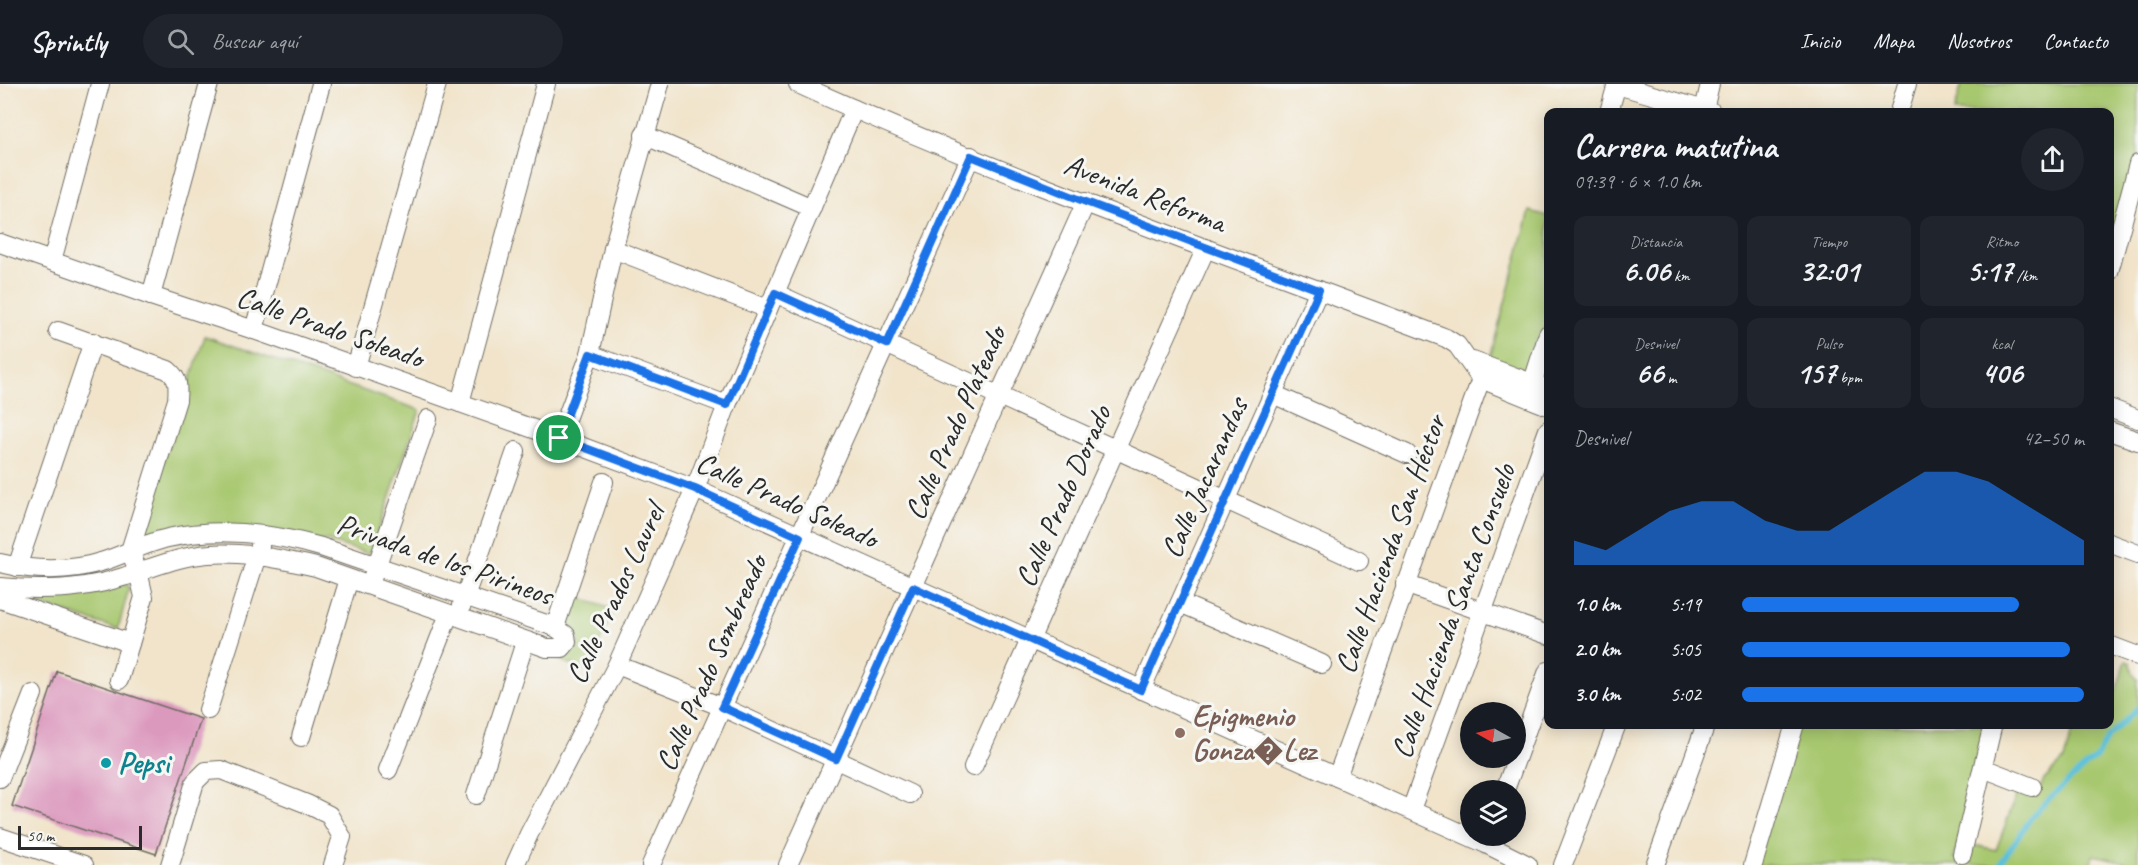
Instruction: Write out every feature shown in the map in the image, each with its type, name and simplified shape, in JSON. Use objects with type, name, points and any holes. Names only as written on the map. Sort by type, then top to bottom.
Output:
[{"type":"street","points":[[52,261],[100,84]]},
{"type":"street","points":[[151,296],[209,84]]},
{"type":"street","points":[[255,330],[321,84]]},
{"type":"street","points":[[356,367],[436,84]]},
{"type":"street","points":[[460,403],[546,84]]},
{"type":"street","points":[[559,438],[590,354],[613,249],[660,84]]},
{"type":"street","name":"Avenida Reforma","points":[[798,84],[854,109],[1086,202],[1446,338],[1457,345],[1465,359],[1482,371],[1536,390]]},
{"type":"street","points":[[1611,108],[1617,84],[1698,108]]},
{"type":"street","points":[[1708,108],[1710,84]]},
{"type":"street","points":[[1900,108],[1907,84]]},
{"type":"street","name":"Calle Prados Laurel","points":[[515,865],[617,664],[695,489],[727,405],[854,109]]},
{"type":"street","points":[[644,135],[812,208]]},
{"type":"street","name":"Calle Prado Sombreado","points":[[651,865],[971,156]]},
{"type":"street","points":[[2114,253],[2138,164]]},
{"type":"street","name":"Calle Prado Plateado","points":[[788,865],[1086,202]]},
{"type":"street","name":"Calle Prado Soleado","points":[[0,243],[255,330],[695,489],[1141,690],[1411,810],[1460,829]]},
{"type":"street","name":"Calle Prado Dorado","points":[[973,767],[1206,248]]},
{"type":"street","points":[[613,249],[772,301],[887,344],[1359,561]]},
{"type":"street","name":"Calle Jacarandas","points":[[1141,690],[1319,290]]},
{"type":"street","points":[[58,330],[168,370],[176,377],[178,386],[177,400],[130,551],[138,571],[144,597],[119,680]]},
{"type":"street","points":[[8,565],[93,342]]},
{"type":"street","points":[[1536,390],[1544,353]]},
{"type":"street","points":[[590,354],[727,405]]},
{"type":"street","name":"Calle Hacienda San Héctor","points":[[1337,777],[1482,371]]},
{"type":"street","points":[[1273,394],[1407,454]]},
{"type":"street","points":[[2114,410],[2138,418]]},
{"type":"street","points":[[370,586],[428,419]]},
{"type":"street","points":[[2114,433],[2138,441]]},
{"type":"street","name":"Calle Hacienda Santa Consuelo","points":[[1411,810],[1544,441]]},
{"type":"street","points":[[388,770],[453,616],[466,595],[516,451]]},
{"type":"street","points":[[555,627],[604,482]]},
{"type":"street","name":"Privada de los Pirineos","points":[[0,587],[38,589],[84,586],[121,578],[194,556],[225,554],[257,557],[308,565],[525,642],[547,648],[562,648],[567,642],[566,635],[555,627],[466,595],[305,542],[262,535],[225,531],[166,538],[104,561],[64,569],[42,570],[8,565]]},
{"type":"street","points":[[208,710],[262,535]]},
{"type":"street","points":[[2114,545],[2138,554]]},
{"type":"street","points":[[301,737],[349,579]]},
{"type":"street","points":[[1406,584],[1544,634]]},
{"type":"street","points":[[0,599],[130,644]]},
{"type":"street","points":[[1180,603],[1322,664]]},
{"type":"street","points":[[476,795],[525,642]]},
{"type":"street","points":[[2114,647],[2138,657]]},
{"type":"street","points":[[617,664],[722,707],[910,794]]},
{"type":"street","points":[[1509,780],[1544,682]]},
{"type":"street","points":[[0,778],[33,694]]},
{"type":"street","points":[[1563,865],[1615,729]]},
{"type":"street","points":[[1655,865],[1704,729]]},
{"type":"street","points":[[1753,865],[1794,729]]},
{"type":"street","points":[[1962,854],[1993,729]]},
{"type":"street","points":[[1983,768],[2032,787]]},
{"type":"street","points":[[170,865],[195,783],[206,771],[221,770],[329,815],[342,837],[333,865]]},
{"type":"street","points":[[0,837],[84,865]]},
{"type":"street","name":"Calle Prado Soleado","points":[[1497,846],[1528,865]]},
{"type":"green space","points":[[1962,84],[2138,84],[2138,164],[2114,256],[2114,108],[1955,108]]},
{"type":"green space","points":[[1530,211],[1544,215],[1544,394],[1486,372]]},
{"type":"green space","points":[[205,336],[420,410],[370,554],[327,541],[137,541]]},
{"type":"green space","points":[[126,584],[129,588],[118,629],[17,597]]},
{"type":"green space","points":[[577,597],[614,610],[587,670],[550,657],[569,656],[578,647],[577,634],[567,624]]},
{"type":"green space","points":[[2126,661],[2130,662],[2134,676],[2138,679],[2138,865],[2094,855],[2090,865],[1753,865],[1795,729],[1989,729],[1954,858],[1970,858],[1974,845],[1996,850],[2018,791],[2036,796],[2044,780],[2064,760],[2073,729],[2095,732],[2097,729],[2114,729],[2114,696]]},
{"type":"building","name":"Pepsi","points":[[57,671],[201,719],[156,854],[12,806]]},
{"type":"waterway","points":[[1999,865],[2033,815],[2097,757],[2107,738],[2138,708]]},
{"type":"place","name":"Epigmenio Gonza�Lez","points":[[1180,733]]},
{"type":"place","name":"Pepsi","points":[[106,763]]},
{"type":"route","points":[[971,156],[1319,290],[1141,690],[913,587],[836,759],[722,707],[800,537],[695,489],[559,438],[590,354],[727,405],[775,293],[887,344],[971,156]]}]
